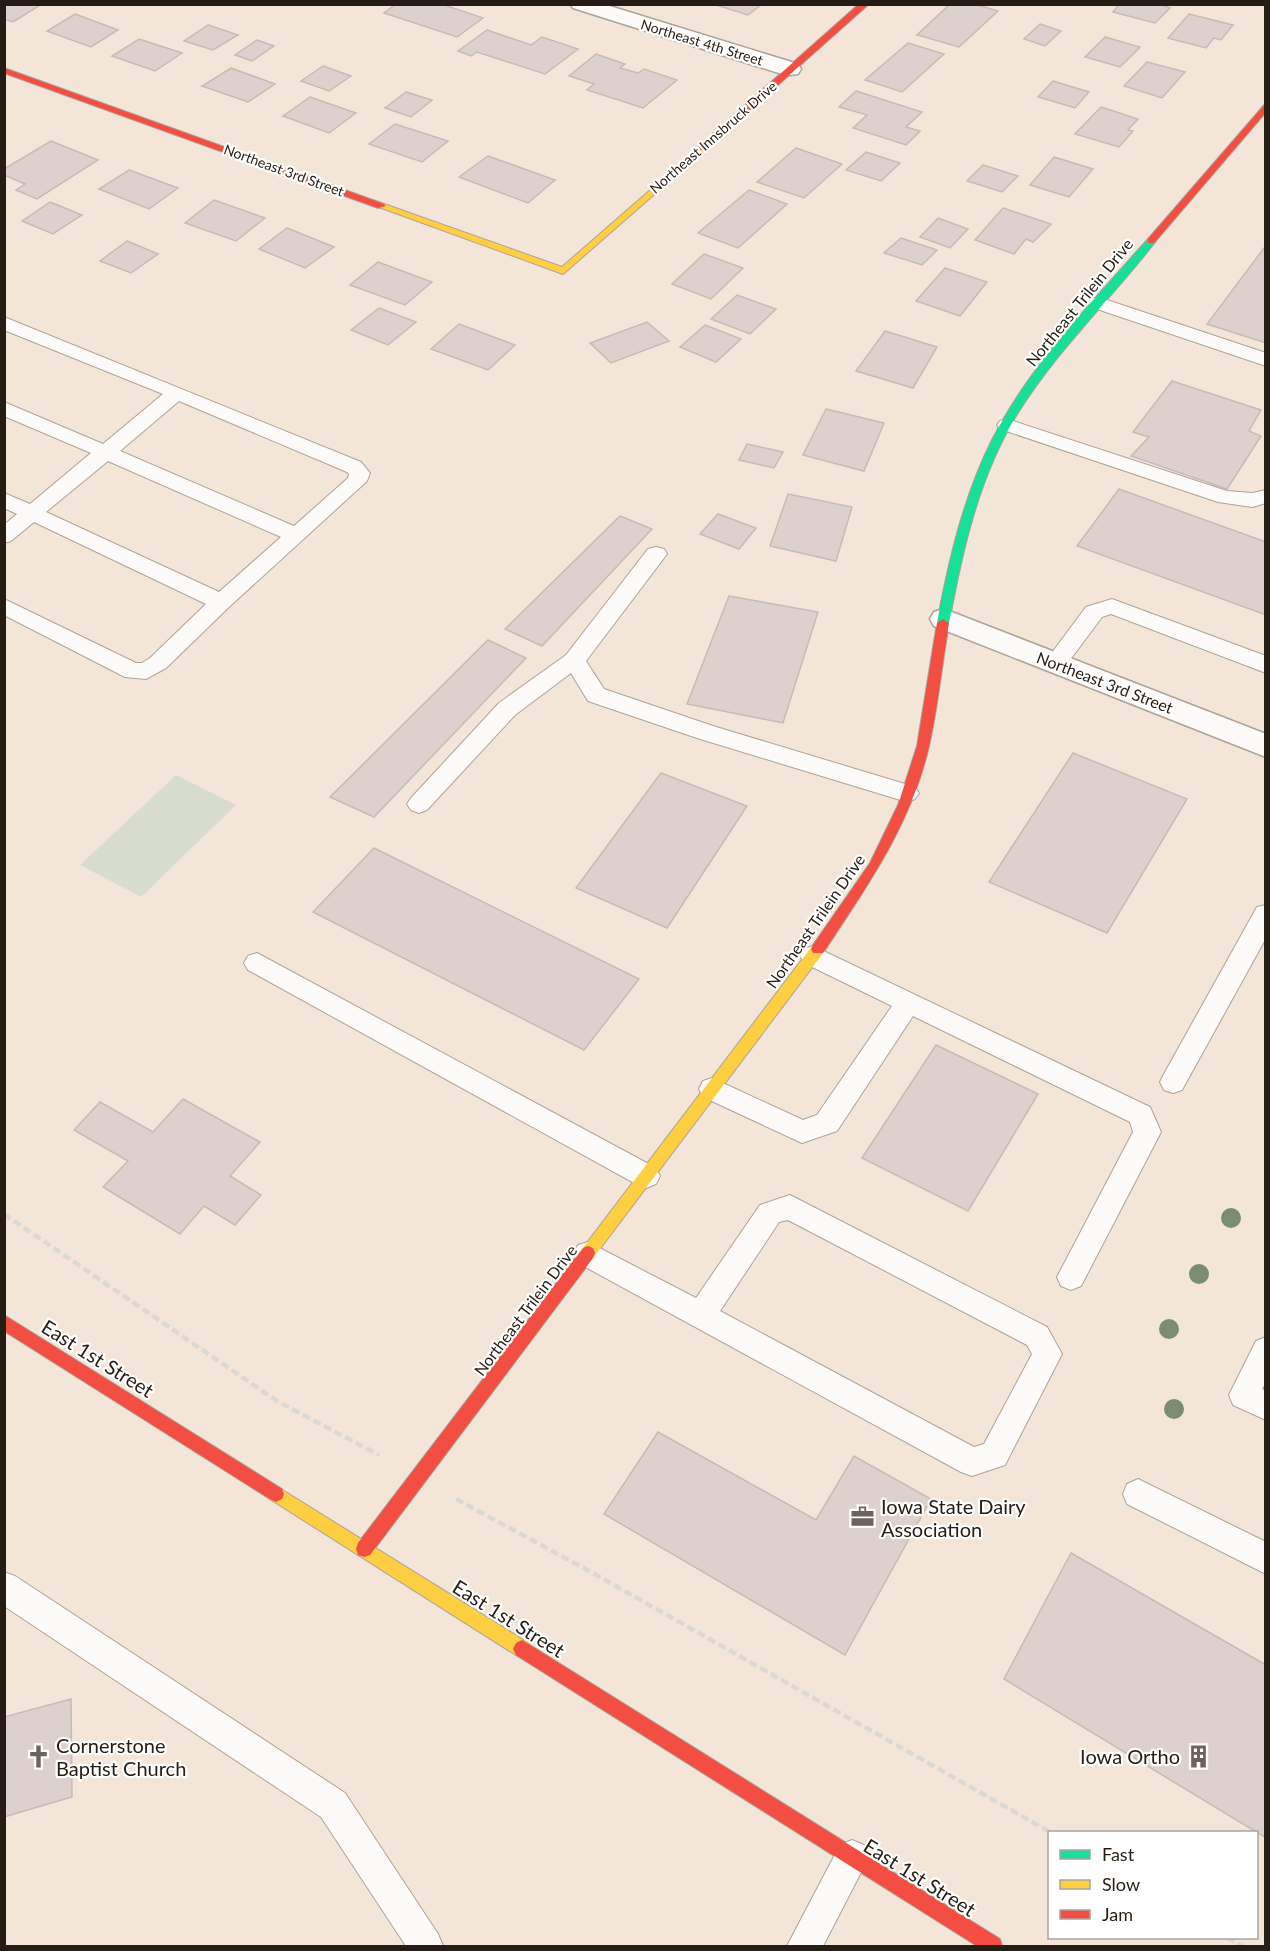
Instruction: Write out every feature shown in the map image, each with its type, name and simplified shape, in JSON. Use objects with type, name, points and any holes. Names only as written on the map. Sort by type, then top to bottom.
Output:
[{"type":"street","name":"Northeast 4th Street","points":[[580,4],[790,69]]},
{"type":"street","name":"Northeast Innsbruck Drive","points":[[563,271],[865,4]]},
{"type":"street","name":"Northeast 3rd Street","points":[[4,70],[563,271]]},
{"type":"street","name":"Northeast Trilein Drive","points":[[364,1549],[813,956],[875,865],[908,793],[923,746],[956,558],[977,487],[1007,425],[1052,356],[1263,113]]},
{"type":"street","name":"Northeast 3rd Street","points":[[944,619],[1266,746]]},
{"type":"street","name":"East 1st Street","points":[[4,1322],[993,1947]]},
{"type":"lane","points":[[1098,303],[1266,360]]},
{"type":"lane","points":[[4,323],[354,467],[360,473],[357,481],[221,602],[158,663],[146,671],[133,671],[4,606]]},
{"type":"lane","points":[[4,536],[177,393]]},
{"type":"lane","points":[[4,408],[296,535]]},
{"type":"lane","points":[[1007,425],[1225,497],[1252,500],[1266,496]]},
{"type":"lane","points":[[4,500],[221,602]]},
{"type":"lane","points":[[419,804],[507,709],[574,660],[656,554]]},
{"type":"lane","points":[[1056,663],[1094,612],[1112,606],[1266,665]]},
{"type":"lane","points":[[574,660],[596,694],[705,732],[908,793]]},
{"type":"lane","points":[[1173,1082],[1266,914]]},
{"type":"lane","points":[[813,956],[1140,1115],[1147,1132],[1071,1277]]},
{"type":"lane","points":[[257,963],[646,1176]]},
{"type":"lane","points":[[712,1089],[802,1132],[827,1123],[909,1002]]},
{"type":"lane","points":[[588,1254],[972,1462],[994,1455],[1047,1354],[1037,1336],[790,1207],[770,1213],[701,1315]]},
{"type":"lane","points":[[1266,1350],[1244,1395],[1266,1406]]},
{"type":"lane","points":[[1138,1494],[1266,1559]]},
{"type":"lane","points":[[4,1587],[333,1805],[426,1947]]},
{"type":"lane","points":[[804,1947],[852,1857]]},
{"type":"path","points":[[4,1214],[277,1401],[591,1572],[1048,1832]]},
{"type":"path","points":[[1229,1939],[1242,1947]]},
{"type":"green space","points":[[176,775],[236,805],[141,897],[80,865]]},
{"type":"building","points":[[4,4],[42,4],[13,22],[4,19]]},
{"type":"building","points":[[396,4],[441,4],[483,18],[457,37],[384,13]]},
{"type":"building","points":[[713,4],[762,4],[748,15]]},
{"type":"building","points":[[950,4],[975,4],[998,11],[959,47],[917,35]]},
{"type":"building","points":[[1119,4],[1159,4],[1170,8],[1155,23],[1113,12]]},
{"type":"building","points":[[75,14],[118,30],[91,47],[47,31]]},
{"type":"building","points":[[1189,14],[1233,25],[1221,40],[1214,38],[1206,48],[1168,38]]},
{"type":"building","points":[[1040,24],[1061,31],[1045,46],[1024,39]]},
{"type":"building","points":[[208,25],[238,35],[213,50],[184,41]]},
{"type":"building","points":[[487,30],[531,45],[542,37],[578,49],[545,74],[477,52],[471,56],[458,51]]},
{"type":"building","points":[[1105,37],[1140,47],[1120,67],[1085,57]]},
{"type":"building","points":[[139,39],[182,53],[155,71],[112,56]]},
{"type":"building","points":[[257,40],[274,46],[252,61],[235,55]]},
{"type":"building","points":[[908,43],[944,54],[902,92],[865,80]]},
{"type":"building","points":[[596,54],[625,64],[620,68],[638,73],[644,69],[677,80],[643,108],[587,90],[594,84],[569,76]]},
{"type":"building","points":[[1147,62],[1185,72],[1162,98],[1124,86]]},
{"type":"building","points":[[323,66],[351,76],[329,91],[301,81]]},
{"type":"building","points":[[231,68],[275,84],[248,102],[202,86]]},
{"type":"building","points":[[1053,81],[1089,92],[1075,108],[1038,97]]},
{"type":"building","points":[[856,91],[922,112],[906,127],[920,131],[906,145],[853,128],[867,115],[839,107]]},
{"type":"building","points":[[406,92],[432,100],[411,117],[385,108]]},
{"type":"building","points":[[310,97],[356,113],[329,133],[283,116]]},
{"type":"building","points":[[1101,107],[1138,119],[1128,130],[1133,131],[1119,147],[1075,134]]},
{"type":"building","points":[[395,124],[448,141],[422,162],[369,144]]},
{"type":"building","points":[[51,141],[98,160],[37,199],[16,190],[25,184],[4,175],[4,169]]},
{"type":"building","points":[[796,148],[842,164],[804,198],[757,182]]},
{"type":"building","points":[[866,152],[900,163],[881,181],[846,170]]},
{"type":"building","points":[[488,156],[555,180],[528,203],[459,177]]},
{"type":"building","points":[[1054,157],[1093,169],[1069,197],[1030,185]]},
{"type":"building","points":[[983,165],[1018,176],[1002,192],[967,181]]},
{"type":"building","points":[[129,170],[178,188],[149,209],[99,189]]},
{"type":"building","points":[[749,190],[787,204],[738,248],[698,233]]},
{"type":"building","points":[[214,200],[265,218],[236,241],[185,223]]},
{"type":"building","points":[[50,202],[82,215],[53,234],[22,221]]},
{"type":"building","points":[[1003,208],[1051,224],[1033,242],[1026,239],[1014,254],[975,240]]},
{"type":"building","points":[[938,218],[968,229],[950,248],[920,237]]},
{"type":"building","points":[[287,228],[334,247],[305,268],[259,249]]},
{"type":"building","points":[[901,238],[937,250],[922,265],[884,253]]},
{"type":"building","points":[[127,241],[158,254],[131,273],[100,261]]},
{"type":"building","points":[[1266,248],[1266,343],[1207,324]]},
{"type":"building","points":[[704,254],[743,268],[711,299],[672,284]]},
{"type":"building","points":[[378,262],[432,282],[405,305],[350,285]]},
{"type":"building","points":[[945,268],[987,282],[960,316],[916,301]]},
{"type":"building","points":[[737,295],[776,309],[750,334],[711,319]]},
{"type":"building","points":[[379,308],[416,322],[388,345],[351,330]]},
{"type":"building","points":[[647,322],[669,341],[611,363],[590,343]]},
{"type":"building","points":[[459,324],[515,345],[488,370],[431,349]]},
{"type":"building","points":[[705,325],[741,339],[716,362],[680,347]]},
{"type":"building","points":[[885,331],[937,347],[913,388],[856,371]]},
{"type":"building","points":[[1172,381],[1261,410],[1249,431],[1261,436],[1227,489],[1131,456],[1149,437],[1133,432]]},
{"type":"building","points":[[826,409],[884,423],[864,471],[803,455]]},
{"type":"building","points":[[747,444],[783,452],[774,468],[739,460]]},
{"type":"building","points":[[1119,489],[1266,542],[1266,615],[1077,546]]},
{"type":"building","points":[[788,494],[852,507],[836,561],[770,546]]},
{"type":"building","points":[[718,514],[756,528],[739,549],[700,534]]},
{"type":"building","points":[[620,516],[652,529],[542,646],[505,629]]},
{"type":"building","points":[[729,596],[818,612],[783,723],[687,704]]},
{"type":"building","points":[[488,640],[526,658],[374,817],[330,797]]},
{"type":"building","points":[[1073,753],[1187,799],[1107,933],[989,882]]},
{"type":"building","points":[[661,773],[747,806],[667,928],[576,888]]},
{"type":"building","points":[[374,848],[639,979],[584,1050],[313,912]]},
{"type":"building","points":[[936,1045],[1038,1094],[968,1211],[862,1158]]},
{"type":"building","points":[[183,1099],[260,1142],[230,1176],[261,1195],[235,1225],[204,1206],[180,1234],[103,1187],[128,1161],[74,1130],[100,1102],[153,1132]]},
{"type":"building","points":[[658,1432],[816,1520],[854,1456],[931,1499],[845,1655],[604,1514]]},
{"type":"building","name":"Iowa Ortho","points":[[1071,1553],[1266,1665],[1266,1838],[1258,1831],[1254,1831],[1004,1679]]},
{"type":"building","name":"Cornerstone Baptist Church","points":[[71,1699],[72,1797],[4,1817],[4,1717]]},
{"type":"traffic: fast","points":[[943,623],[953,570],[968,516],[986,464],[998,439],[1026,392],[1060,347],[1151,241]]},
{"type":"traffic: slow","points":[[381,206],[563,271],[702,148]]},
{"type":"traffic: slow","points":[[588,1253],[818,949]]},
{"type":"traffic: slow","points":[[276,1494],[522,1649]]},
{"type":"traffic: jam","points":[[702,148],[865,4]]},
{"type":"traffic: jam","points":[[4,70],[381,206]]},
{"type":"traffic: jam","points":[[1151,241],[1266,106]]},
{"type":"traffic: jam","points":[[818,949],[875,865],[904,805],[923,746],[943,623]]},
{"type":"traffic: jam","points":[[364,1549],[588,1253]]},
{"type":"traffic: jam","points":[[4,1322],[276,1494]]},
{"type":"traffic: jam","points":[[522,1649],[993,1946]]},
{"type":"place","name":"Iowa State Dairy Association","points":[[863,1517]]},
{"type":"place","name":"Iowa Ortho","points":[[1198,1756]]},
{"type":"place","name":"Cornerstone Baptist Church","points":[[38,1757]]}]
